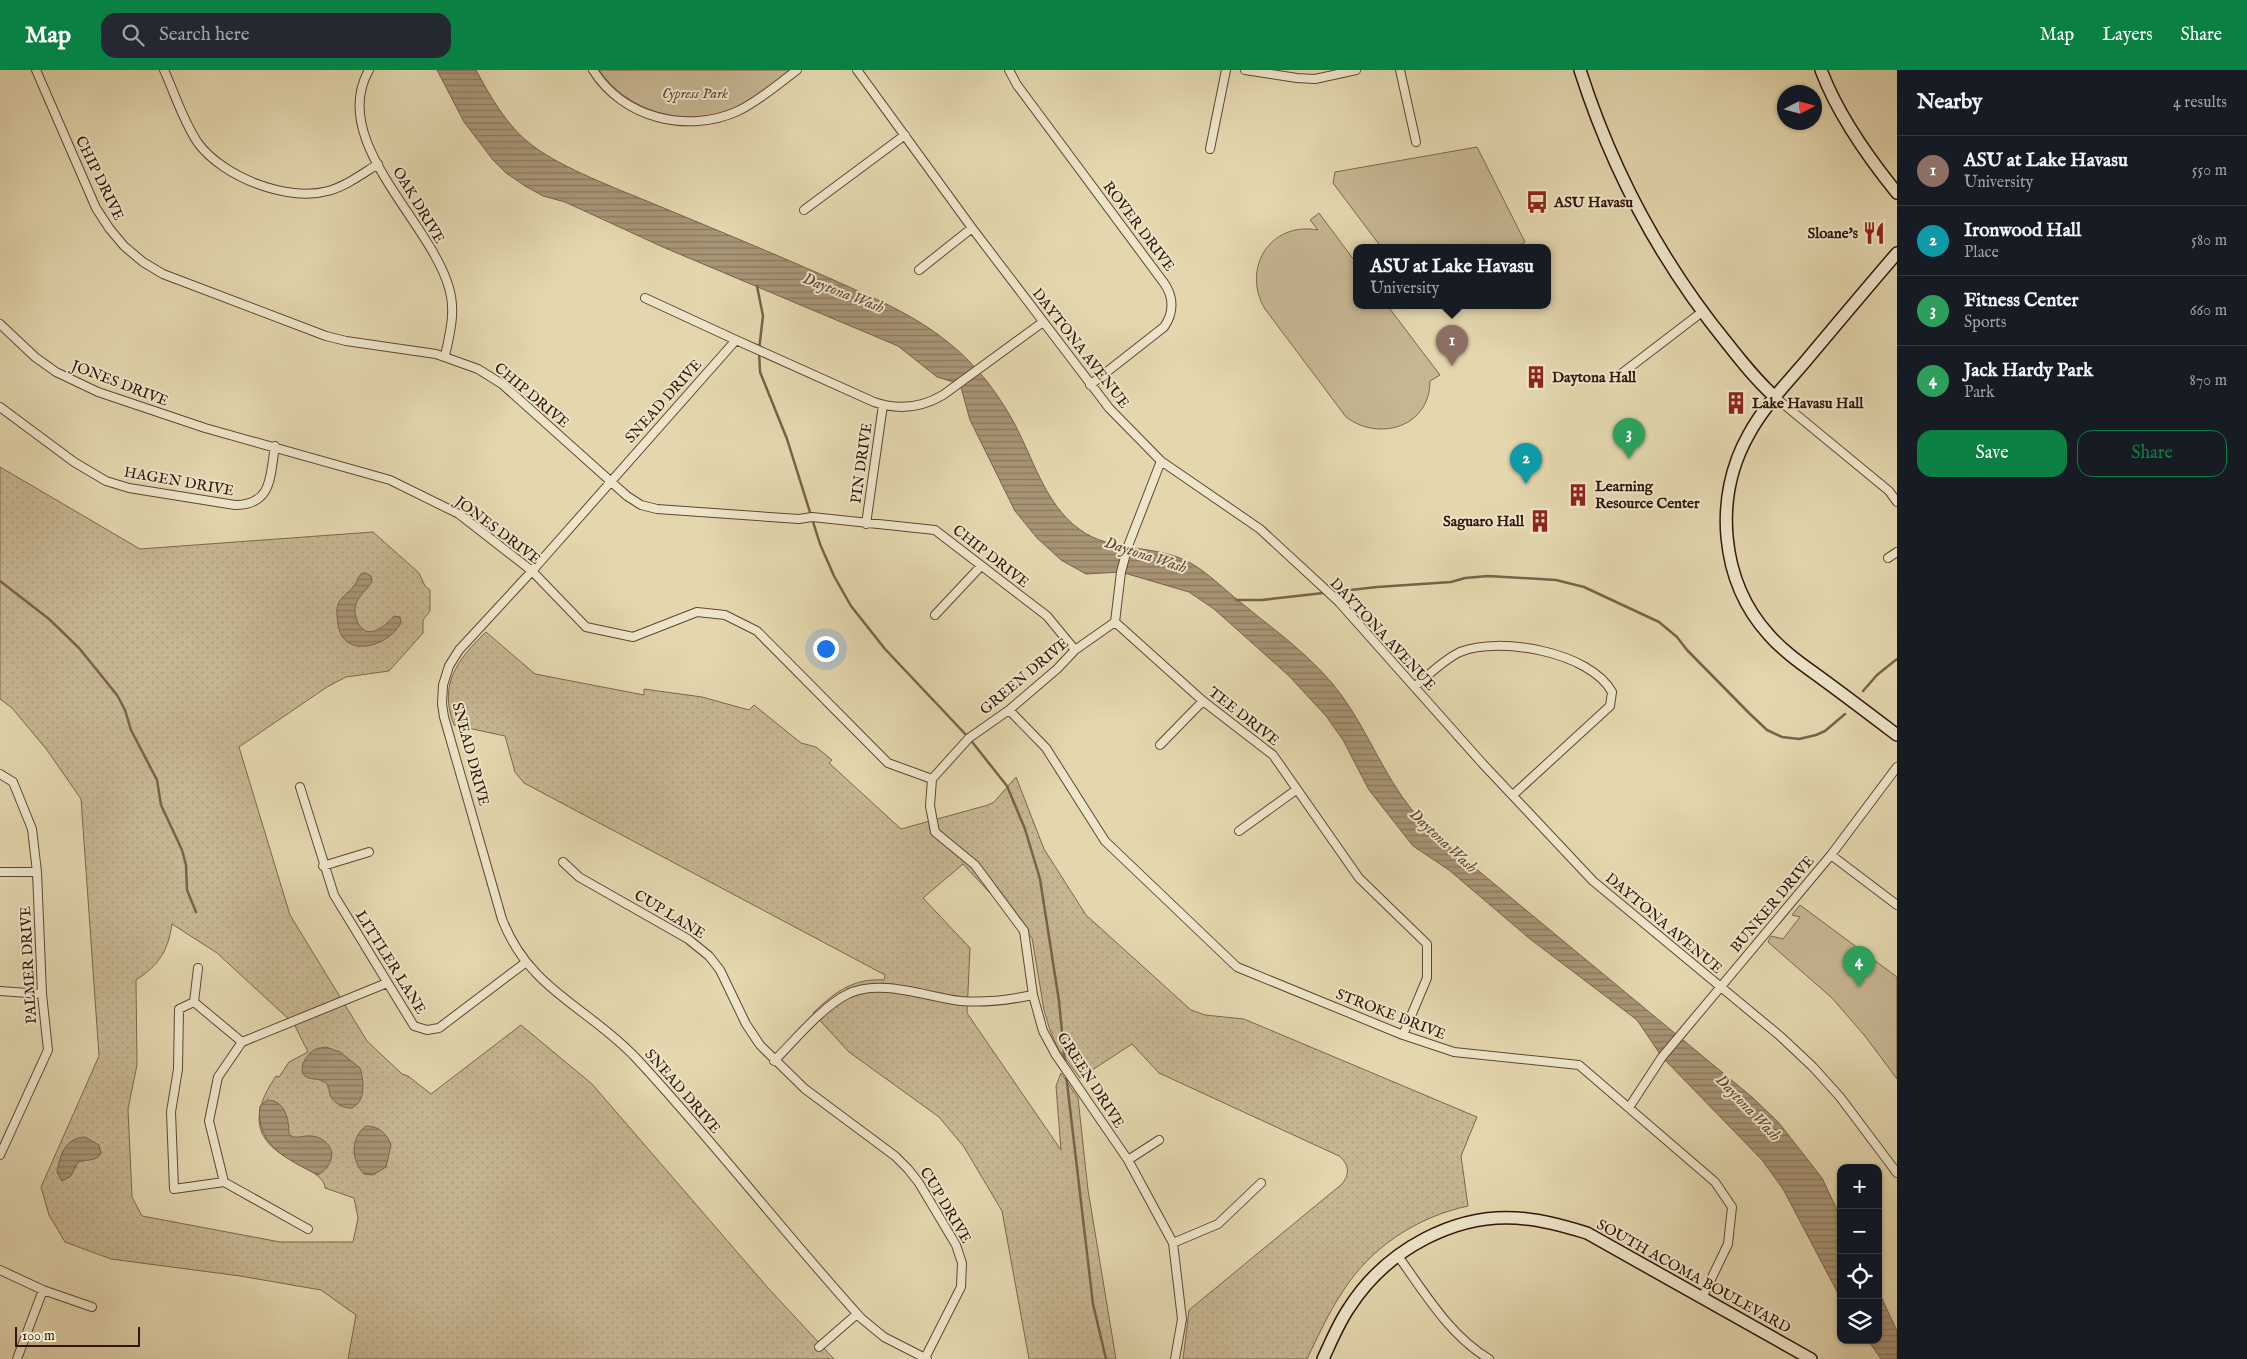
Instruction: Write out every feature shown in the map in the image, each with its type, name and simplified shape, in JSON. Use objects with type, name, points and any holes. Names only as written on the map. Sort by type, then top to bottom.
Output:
[{"type":"main road","points":[[1580,70],[1596,117],[1625,184],[1664,255],[1702,312],[1759,382],[1775,397]]},
{"type":"main road","points":[[1821,70],[1840,109],[1862,147],[1897,193]]},
{"type":"main road","points":[[1897,253],[1775,397],[1749,433],[1737,458],[1726,504],[1726,527],[1730,556],[1738,585],[1753,613],[1768,634],[1786,652],[1897,735]]},
{"type":"main road","name":"SOUTH ACOMA BOULEVARD","points":[[1323,1359],[1348,1309],[1379,1271],[1398,1256],[1438,1232],[1465,1223],[1493,1219],[1526,1218],[1557,1224],[1587,1233],[1811,1359]]},
{"type":"street","name":"CHIP DRIVE","points":[[36,70],[102,218],[116,238],[142,262],[169,276],[326,336],[346,341],[445,356],[478,369],[502,384],[634,501],[653,509],[799,519],[812,517],[936,530],[1047,616],[1074,650]]},
{"type":"street","points":[[164,70],[190,130],[199,144],[216,162],[237,175],[276,190],[306,194],[336,188],[378,164]]},
{"type":"street","name":"OAK DRIVE","points":[[369,70],[360,91],[358,115],[365,139],[378,164],[439,264],[448,283],[452,317],[445,356]]},
{"type":"street","points":[[593,70],[610,91],[635,108],[657,117],[686,122],[710,120],[738,111],[798,70]]},
{"type":"street","name":"DAYTONA AVENUE","points":[[857,70],[972,228],[1109,408],[1161,461],[1260,529],[1338,601],[1592,881],[1780,1036],[1818,1072],[1840,1097],[1897,1173]]},
{"type":"street","name":"ROVER DRIVE","points":[[1009,70],[1017,85],[1164,283],[1170,296],[1171,314],[1162,329],[1090,385]]},
{"type":"street","points":[[1210,149],[1226,70]]},
{"type":"street","points":[[1245,70],[1315,79],[1356,70]]},
{"type":"street","points":[[1400,70],[1416,142]]},
{"type":"street","points":[[804,210],[905,135]]},
{"type":"street","points":[[919,270],[972,228]]},
{"type":"street","points":[[645,298],[884,405],[912,406],[937,398],[960,384],[1043,322]]},
{"type":"street","points":[[1622,374],[1702,312]]},
{"type":"street","name":"JONES DRIVE","points":[[0,324],[35,357],[56,372],[98,392],[205,428],[390,480],[459,514],[532,571],[586,627],[633,637],[697,612],[725,615],[757,631],[888,763],[932,780]]},
{"type":"street","name":"SNEAD DRIVE","points":[[736,340],[532,571],[455,655],[444,678],[442,698],[444,716],[502,919],[511,941],[525,963],[549,987],[635,1057],[857,1314],[884,1337],[926,1359]]},
{"type":"street","points":[[1775,397],[1888,490],[1897,502]]},
{"type":"street","name":"PIN DRIVE","points":[[866,524],[884,405]]},
{"type":"street","name":"HAGEN DRIVE","points":[[0,407],[74,462],[106,481],[129,488],[235,505],[248,505],[264,494],[268,487],[274,446]]},
{"type":"street","points":[[1115,622],[1121,572],[1128,546],[1161,461]]},
{"type":"street","points":[[1888,558],[1897,552]]},
{"type":"street","points":[[935,615],[981,566]]},
{"type":"street","name":"GREEN DRIVE","points":[[1115,622],[1074,650],[1009,710],[969,738],[932,780],[930,806],[935,832],[975,865],[1024,931],[1033,995],[1043,1031],[1056,1055],[1128,1160],[1173,1243],[1182,1319],[1175,1359]]},
{"type":"street","name":"TEE DRIVE","points":[[1115,622],[1203,701],[1273,755],[1359,878],[1427,944],[1427,978],[1403,1035]]},
{"type":"street","points":[[1414,687],[1458,653],[1491,646],[1558,654],[1579,664],[1602,679],[1612,692],[1610,706],[1513,795]]},
{"type":"street","points":[[1160,745],[1203,701]]},
{"type":"street","name":"STROKE DRIVE","points":[[1009,710],[1046,748],[1105,841],[1237,967],[1403,1035],[1454,1052],[1579,1065],[1630,1106],[1715,1182],[1732,1207],[1728,1244],[1702,1298]]},
{"type":"street","name":"BUNKER DRIVE","points":[[1630,1106],[1662,1056],[1831,855],[1897,767]]},
{"type":"street","name":"PALMER DRIVE","points":[[0,774],[13,782],[32,829],[37,872],[42,994],[48,1050],[0,1155]]},
{"type":"street","name":"LITTLER LANE","points":[[300,787],[328,881],[342,909],[411,1023],[419,1028],[431,1030],[444,1025],[525,963]]},
{"type":"street","points":[[1239,831],[1296,790]]},
{"type":"street","points":[[323,866],[369,852]]},
{"type":"street","points":[[1831,855],[1897,905]]},
{"type":"street","name":"CUP LANE","points":[[563,862],[579,877],[688,939],[702,950],[725,977],[740,1013],[752,1035],[774,1060]]},
{"type":"street","points":[[0,872],[37,872]]},
{"type":"street","points":[[194,1002],[198,968]]},
{"type":"street","points":[[224,1182],[210,1121],[218,1077],[242,1042],[387,983]]},
{"type":"street","points":[[774,1060],[834,1003],[857,990],[884,988],[974,1002],[1004,1000],[1033,995]]},
{"type":"street","points":[[0,991],[42,994]]},
{"type":"street","points":[[194,1002],[242,1042]]},
{"type":"street","points":[[194,1002],[179,1009],[178,1069],[170,1112],[174,1189],[224,1182],[308,1229]]},
{"type":"street","name":"CUP DRIVE","points":[[774,1060],[805,1089],[895,1156],[908,1169],[924,1191],[956,1245],[962,1263],[961,1287],[926,1359]]},
{"type":"street","points":[[1128,1160],[1159,1140]]},
{"type":"street","points":[[1173,1243],[1218,1224],[1260,1183]]},
{"type":"street","points":[[1398,1256],[1444,1319],[1476,1351],[1489,1359]]},
{"type":"street","points":[[0,1270],[43,1290],[92,1307]]},
{"type":"street","points":[[17,1359],[43,1290]]},
{"type":"street","points":[[819,1347],[857,1314]]},
{"type":"green space","name":"Cypress Park","points":[[599,70],[791,70],[738,108],[712,116],[693,117],[675,116],[641,106],[611,84]]},
{"type":"green space","points":[[1477,147],[1525,242],[1522,244],[1379,244],[1333,183],[1335,172]]},
{"type":"green space","points":[[1319,213],[1353,259],[1353,309],[1390,309],[1440,375],[1430,381],[1428,397],[1422,410],[1400,426],[1387,429],[1373,428],[1359,425],[1346,417],[1265,309],[1258,294],[1256,279],[1264,251],[1274,240],[1286,233],[1301,229],[1318,230],[1310,220]]},
{"type":"green space","points":[[0,467],[140,549],[373,532],[419,573],[425,586],[430,590],[430,611],[423,620],[423,633],[389,671],[346,677],[327,687],[239,747],[290,915],[367,1041],[402,1074],[408,1076],[431,1094],[521,1025],[592,1084],[769,1289],[834,1359],[348,1359],[356,1315],[321,1290],[240,1276],[111,1259],[65,1242],[49,1215],[41,1187],[99,1056],[81,799],[47,750],[12,708],[0,699]],"holes":[[[172,924],[217,953],[294,1024],[308,1052],[289,1062],[279,1077],[276,1076],[262,1103],[259,1124],[266,1140],[279,1152],[320,1178],[325,1188],[354,1198],[358,1218],[353,1242],[280,1242],[142,1216],[132,1197],[128,1109],[137,1065],[136,980],[151,969],[165,950]]]},
{"type":"green space","points":[[486,632],[535,674],[644,695],[644,689],[702,697],[749,710],[754,705],[801,743],[816,747],[832,760],[829,763],[901,829],[988,805],[994,802],[1016,777],[1044,849],[1086,915],[1191,1010],[1205,1015],[1244,1019],[1477,1117],[1461,1156],[1468,1206],[1449,1211],[1413,1226],[1381,1248],[1367,1261],[1354,1275],[1338,1299],[1307,1359],[1183,1359],[1189,1310],[1342,1184],[1347,1173],[1345,1162],[1339,1156],[1159,1073],[1132,1044],[1080,1078],[1058,1049],[1050,1030],[1044,1010],[1032,938],[963,864],[923,898],[970,948],[967,1013],[1061,1150],[1056,1086],[1061,1073],[1078,1098],[1088,1190],[1116,1359],[1029,1359],[1002,1211],[964,1147],[939,1117],[849,1052],[813,1013],[845,988],[863,981],[884,980],[885,975],[524,783],[515,772],[505,736],[454,725],[448,697],[453,673],[467,652]]},
{"type":"green space","points":[[1800,905],[1897,977],[1897,1079],[1865,1036],[1832,998],[1768,942],[1771,936],[1783,939],[1800,917],[1792,915]]},
{"type":"water","name":"Daytona Wash","points":[[437,70],[476,70],[494,101],[524,139],[560,163],[878,300],[920,322],[956,348],[972,364],[1000,400],[1013,421],[1040,479],[1067,518],[1092,537],[1121,546],[1166,554],[1194,565],[1294,645],[1319,669],[1342,696],[1402,797],[1434,834],[1752,1097],[1779,1123],[1822,1178],[1837,1210],[1837,1291],[1783,1189],[1762,1160],[1662,1057],[1637,1020],[1530,939],[1449,870],[1413,846],[1369,790],[1343,740],[1326,716],[1288,675],[1214,609],[1189,592],[1121,572],[1086,574],[1061,560],[1037,538],[1015,511],[970,420],[960,384],[937,377],[898,346],[665,248],[565,202],[543,196],[506,173],[493,160],[464,122]]},
{"type":"water","points":[[366,573],[371,576],[372,581],[356,604],[355,614],[358,624],[361,628],[370,632],[388,623],[394,616],[400,617],[401,623],[395,631],[377,643],[357,646],[348,642],[342,635],[338,624],[337,609],[339,602],[361,574]]},
{"type":"water","points":[[326,1047],[340,1052],[360,1068],[363,1085],[362,1096],[357,1105],[352,1108],[336,1103],[330,1095],[328,1085],[325,1082],[307,1077],[303,1073],[302,1066],[311,1052],[315,1049]]},
{"type":"water","points":[[267,1100],[278,1103],[285,1111],[289,1134],[293,1137],[317,1137],[329,1146],[332,1154],[331,1159],[327,1167],[318,1175],[296,1164],[276,1150],[269,1141],[263,1132],[260,1120],[260,1106]]},
{"type":"water","points":[[366,1126],[375,1127],[382,1131],[391,1145],[386,1167],[373,1175],[364,1174],[360,1169],[354,1149],[357,1136]]},
{"type":"water","points":[[85,1137],[99,1145],[101,1153],[94,1159],[78,1162],[71,1176],[62,1181],[57,1172],[65,1148],[73,1140]]},
{"type":"water","points":[[1882,1299],[1897,1331],[1897,1359],[1881,1359],[1871,1344],[1882,1344]]},
{"type":"waterway","points":[[757,286],[763,316],[759,350],[760,372],[787,439],[820,544],[834,576],[851,606],[885,649],[969,738],[1007,786],[1025,829],[1040,879],[1059,1001],[1065,1063]]},
{"type":"waterway","points":[[1236,600],[1262,600],[1377,587],[1451,582],[1465,578],[1488,576],[1556,580],[1584,587],[1659,622],[1677,637],[1687,650],[1767,730],[1782,737],[1799,739],[1816,735],[1825,731],[1845,714]]},
{"type":"waterway","points":[[0,581],[49,619],[79,648],[117,695],[125,710],[131,730],[157,780],[161,805],[182,850],[186,865],[187,890],[196,912]]},
{"type":"waterway","points":[[1863,691],[1877,675],[1897,659]]},
{"type":"waterway","points":[[1066,1074],[1093,1304],[1106,1359]]},
{"type":"place","name":"ASU Havasu","points":[[1537,202]]},
{"type":"place","name":"Sloane's","points":[[1874,233]]},
{"type":"place","name":"ASU at Lake Havasu","points":[[1452,366]]},
{"type":"place","name":"Daytona Hall","points":[[1536,377]]},
{"type":"place","name":"Lake Havasu Hall","points":[[1736,403]]},
{"type":"place","name":"Fitness Center","points":[[1629,459]]},
{"type":"place","name":"Ironwood Hall","points":[[1526,484]]},
{"type":"place","name":"Learning Resource Center","points":[[1578,495]]},
{"type":"place","name":"Saguaro Hall","points":[[1540,521]]},
{"type":"place","name":"Jack Hardy Park","points":[[1859,987]]}]
